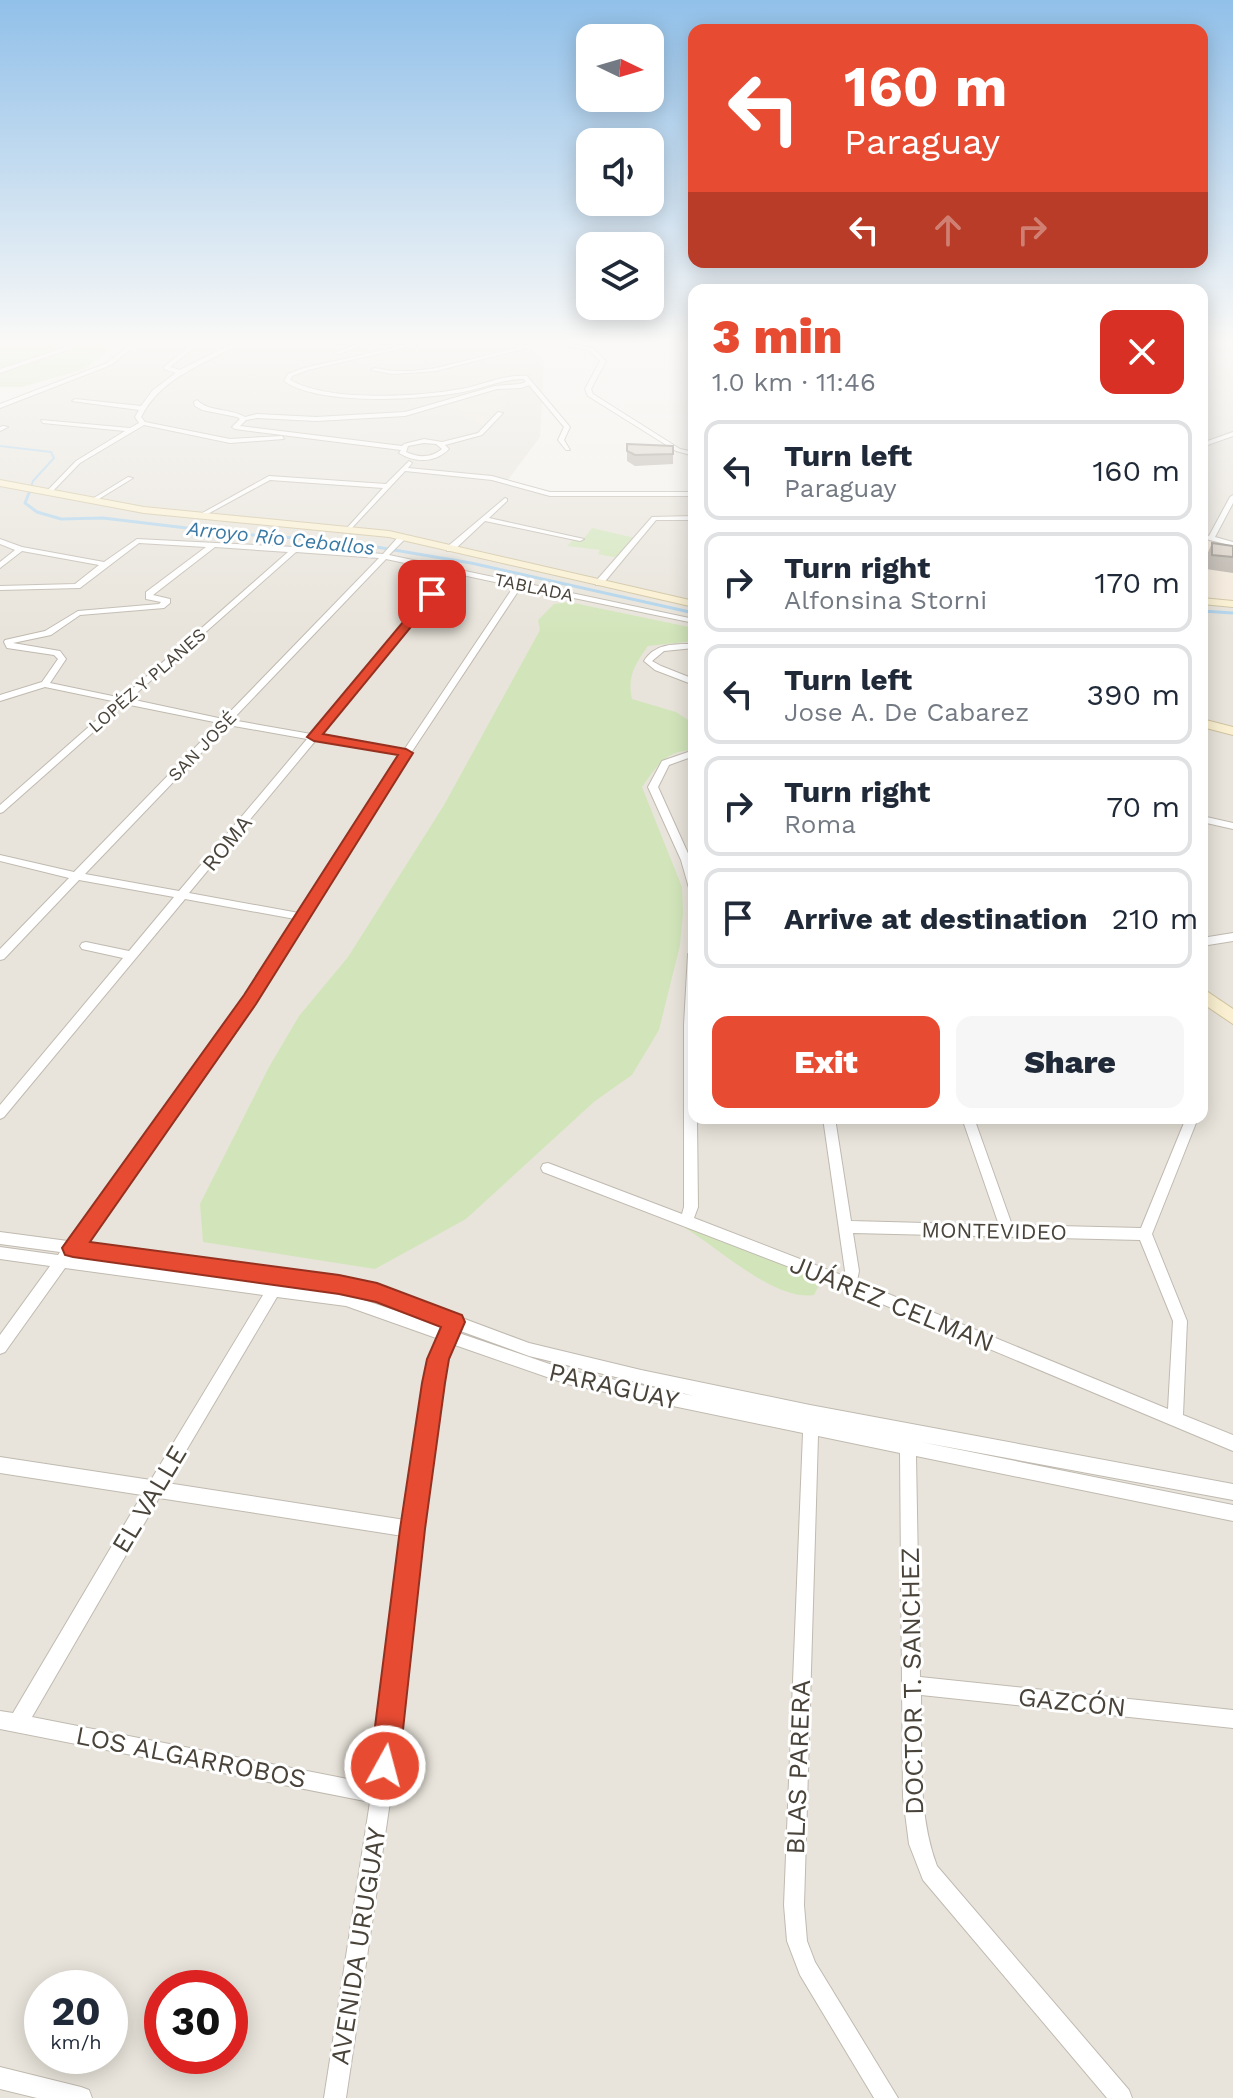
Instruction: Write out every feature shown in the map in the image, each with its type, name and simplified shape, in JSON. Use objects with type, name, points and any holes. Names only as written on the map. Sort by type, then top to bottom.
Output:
[{"type":"main road","points":[[0,483],[92,501],[200,516],[349,529],[688,603]]},
{"type":"main road","points":[[1208,602],[1233,604]]},
{"type":"main road","points":[[1208,725],[1233,731]]},
{"type":"main road","points":[[1208,999],[1233,1018]]},
{"type":"street","points":[[44,492],[78,462],[116,438]]},
{"type":"street","points":[[220,438],[241,442],[276,438]]},
{"type":"street","points":[[310,438],[402,448],[417,441],[443,444],[466,438]]},
{"type":"street","points":[[562,438],[568,449]]},
{"type":"street","points":[[659,438],[688,452]]},
{"type":"street","points":[[402,448],[402,453],[415,458],[441,454],[446,449],[443,444]]},
{"type":"street","points":[[349,529],[415,458]]},
{"type":"street","points":[[404,469],[492,478],[550,494],[688,494]]},
{"type":"street","points":[[92,501],[130,478]]},
{"type":"street","points":[[200,516],[269,478],[388,486]]},
{"type":"street","points":[[1211,539],[1233,497]]},
{"type":"street","points":[[450,549],[505,500]]},
{"type":"street","points":[[599,583],[654,518],[688,518]]},
{"type":"street","points":[[484,519],[580,539]]},
{"type":"street","points":[[1208,538],[1233,544]]},
{"type":"street","points":[[0,541],[20,549],[105,564]]},
{"type":"street","name":"TABLADA","points":[[105,564],[137,541],[385,555],[688,622]]},
{"type":"street","name":"SAN JOSÉ","points":[[0,956],[399,541]]},
{"type":"street","points":[[0,698],[45,684],[52,678],[61,655],[10,646],[8,642],[48,633],[78,613],[144,610],[167,604],[164,600],[149,597],[149,594],[212,546]]},
{"type":"street","points":[[0,566],[20,549]]},
{"type":"street","name":"LOPÉZ Y PLANES","points":[[0,810],[295,549]]},
{"type":"street","points":[[0,588],[77,586],[105,564]]},
{"type":"street","name":"ROMA","points":[[0,1114],[452,570]]},
{"type":"street","points":[[0,1347],[250,999],[406,753],[520,583]]},
{"type":"street","points":[[688,647],[660,649],[652,653],[648,661],[656,668],[688,678]]},
{"type":"street","points":[[45,684],[121,702],[406,753]]},
{"type":"street","points":[[688,753],[665,763],[653,787],[688,867]]},
{"type":"street","points":[[1208,820],[1233,826]]},
{"type":"street","points":[[0,858],[76,876],[302,917]]},
{"type":"street","points":[[1208,941],[1233,937]]},
{"type":"street","points":[[86,946],[133,956]]},
{"type":"street","points":[[687,1219],[691,1207],[691,1124]]},
{"type":"street","points":[[830,1124],[852,1271],[849,1284]]},
{"type":"street","points":[[970,1124],[1008,1232]]},
{"type":"street","points":[[1175,1420],[1180,1321],[1145,1234],[1190,1124]]},
{"type":"street","name":"JUÁREZ CELMAN","points":[[548,1168],[849,1284],[1233,1443]]},
{"type":"street","name":"MONTEVIDEO","points":[[844,1227],[1145,1234]]},
{"type":"street","name":"PARAGUAY","points":[[0,1238],[278,1283],[450,1329],[567,1377],[909,1439],[1233,1492]]},
{"type":"street","name":"PARAGUAY","points":[[0,1253],[278,1283]]},
{"type":"street","name":"EL VALLE","points":[[9,1722],[278,1283]]},
{"type":"street","name":"AVENIDA URUGUAY","points":[[335,2098],[381,1795],[412,1529],[433,1383],[450,1329]]},
{"type":"street","name":"BLAS PARERA","points":[[811,1420],[794,1905],[797,1941],[807,1968],[887,2098]]},
{"type":"street","name":"PARAGUAY","points":[[909,1439],[1233,1513]]},
{"type":"street","name":"DOCTOR T. SANCHEZ","points":[[909,1439],[914,1824],[930,1873],[1121,2098]]},
{"type":"street","points":[[0,1465],[412,1529]]},
{"type":"street","name":"GAZCÓN","points":[[911,1685],[1233,1719]]},
{"type":"street","name":"LOS ALGARROBOS","points":[[9,1722],[381,1795]]},
{"type":"street","points":[[0,2078],[81,2098]]},
{"type":"shaded area","points":[[0,438],[539,438],[507,481],[544,492],[688,494],[688,1124],[1208,1124],[1208,438],[1233,438],[1233,2098],[0,2098]]},
{"type":"shaded area","points":[[1208,540],[1233,546],[1233,603],[1208,599]]},
{"type":"green space","points":[[592,528],[635,538],[618,558],[598,554],[600,550],[567,546],[573,540],[582,541]]},
{"type":"green space","points":[[569,602],[688,627],[688,642],[648,646],[631,677],[632,699],[676,712],[688,720],[688,751],[670,756],[642,787],[682,887],[680,945],[659,1030],[632,1075],[595,1101],[466,1219],[375,1269],[203,1242],[200,1204],[269,1067],[299,1016],[348,957],[444,805],[540,630],[538,620],[554,604]]},
{"type":"green space","points":[[687,1222],[823,1277],[814,1295],[782,1290],[747,1271],[685,1228]]},
{"type":"building","points":[[627,444],[673,446],[673,454],[635,455],[627,451]]},
{"type":"building","points":[[1212,543],[1233,546],[1233,557],[1212,555]]},
{"type":"waterway","name":"Arroyo Río Ceballos","points":[[0,446],[51,452],[54,458],[33,481],[30,490]]},
{"type":"waterway","name":"Arroyo Río Ceballos","points":[[31,488],[25,503],[37,512],[61,519],[103,518],[237,534],[341,541],[471,563],[688,612]]},
{"type":"waterway","name":"Arroyo Río Ceballos","points":[[1208,611],[1233,613]]},
{"type":"route","points":[[385,1766],[412,1529],[433,1383],[438,1359],[454,1322],[377,1292],[339,1284],[73,1248],[269,971],[406,753],[314,737],[432,594]]}]
